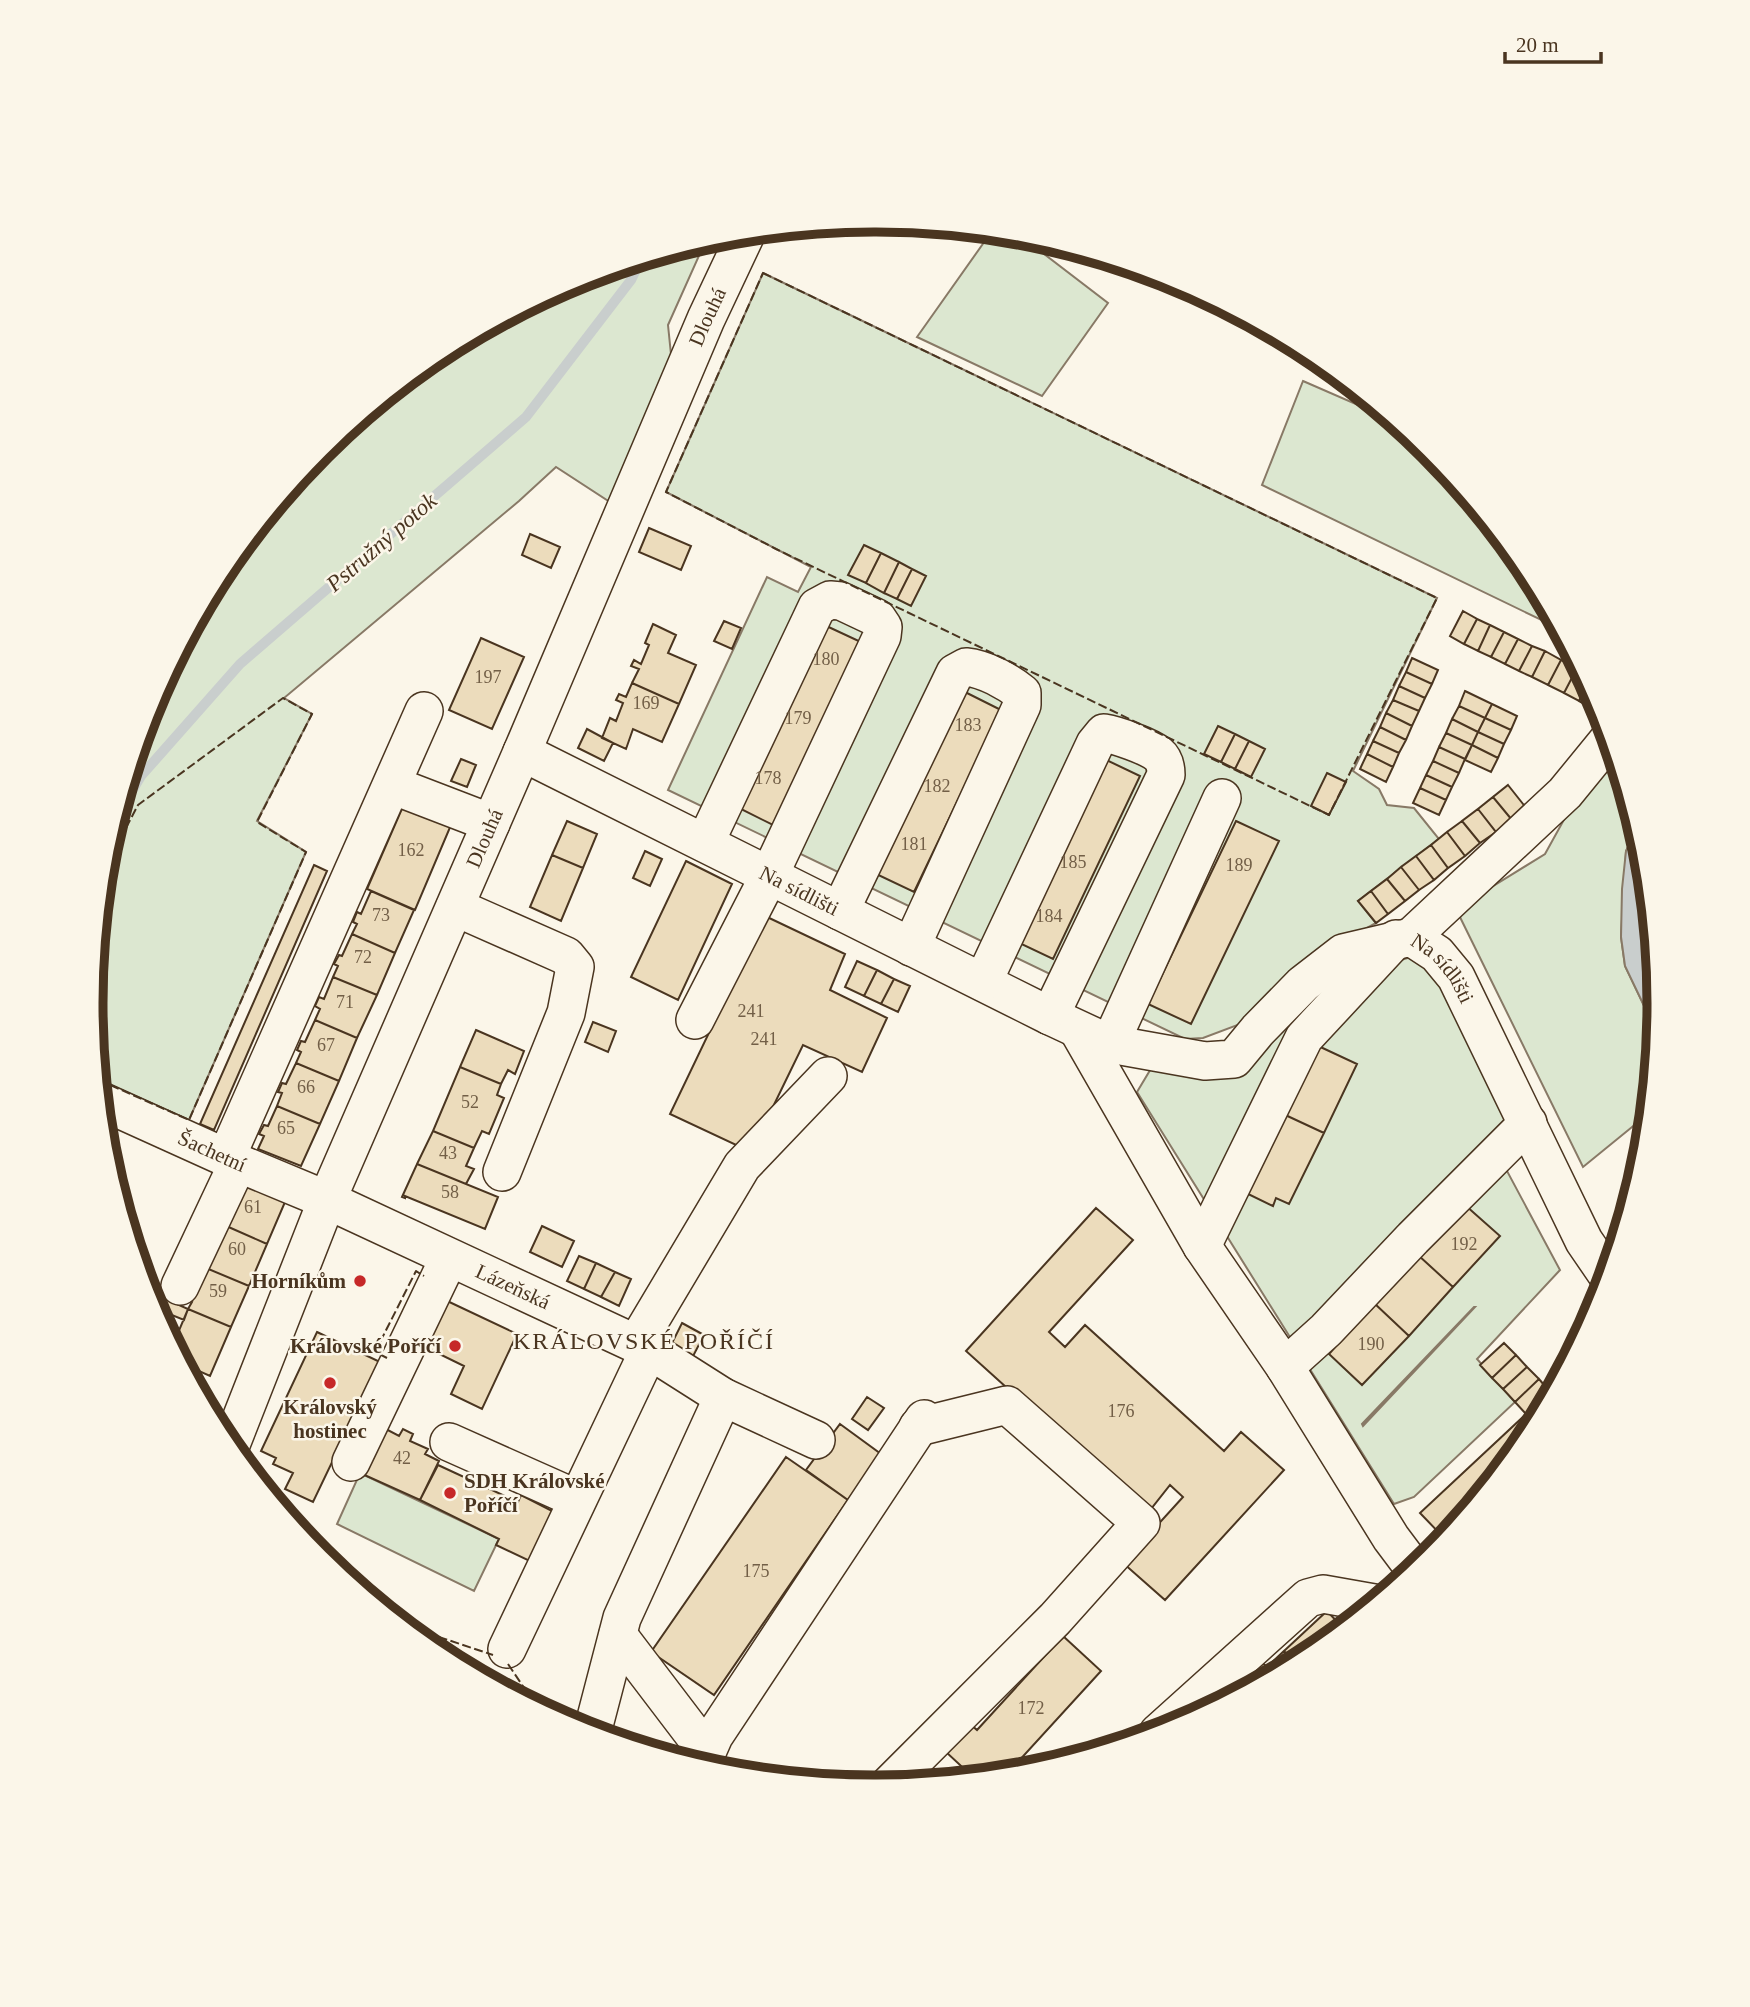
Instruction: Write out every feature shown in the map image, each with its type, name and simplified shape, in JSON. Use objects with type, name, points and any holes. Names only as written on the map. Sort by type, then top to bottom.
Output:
[{"type":"street","name":"Dlouhá","points":[[235,1435],[327,1200],[706,319],[741,244]]},
{"type":"street","points":[[695,1020],[769,876],[882,636],[883,627],[877,618],[841,601],[830,600],[817,607],[705,844]]},
{"type":"street","points":[[840,911],[955,674],[966,667],[977,668],[1022,693],[1021,705],[911,947]]},
{"type":"street","points":[[180,1286],[424,711]]},
{"type":"street","points":[[983,982],[1095,744],[1104,733],[1117,735],[1158,754],[1166,765],[1166,775],[1079,1030],[1202,1246],[1284,1367],[1391,1538],[1408,1561]]},
{"type":"street","points":[[1202,1246],[1304,1038],[1404,938],[1565,793],[1603,747]]},
{"type":"street","name":"Na sídlišti","points":[[522,752],[1079,1030],[1205,1061],[1234,1059],[1303,984],[1343,953],[1404,938],[1437,954],[1456,977],[1584,1241],[1601,1266]]},
{"type":"street","points":[[392,785],[491,823]]},
{"type":"street","points":[[1079,1030],[1222,798]]},
{"type":"street","points":[[454,907],[566,956],[575,967],[566,1013],[502,1172]]},
{"type":"street","points":[[506,1649],[577,1499],[642,1347],[743,1166],[828,1076]]},
{"type":"street","name":"Šachetní","points":[[110,1105],[327,1200]]},
{"type":"street","points":[[1284,1367],[1326,1330],[1528,1123]]},
{"type":"street","name":"Lázeňská","points":[[327,1200],[642,1347],[723,1398],[816,1440]]},
{"type":"street","points":[[351,1462],[449,1258]]},
{"type":"street","points":[[595,1722],[622,1618],[723,1398]]},
{"type":"street","points":[[705,1756],[715,1736],[921,1423],[1007,1405],[1141,1523],[1055,1619],[899,1775]]},
{"type":"street","points":[[449,1442],[577,1499]]},
{"type":"street","points":[[1182,1712],[1308,1598],[1323,1594],[1363,1601]]},
{"type":"street","points":[[618,1635],[700,1755]]},
{"type":"green space","points":[[986,240],[1039,250],[1108,303],[1042,396],[917,337]]},
{"type":"green space","points":[[701,252],[668,325],[673,374],[613,504],[556,467],[284,698],[312,714],[257,821],[306,852],[189,1120],[108,1084],[103,1004],[110,903],[130,804],[144,755],[162,708],[207,618],[233,575],[295,495],[366,423],[405,391],[489,335],[534,311],[627,273]]},
{"type":"green space","points":[[763,273],[1437,598],[1353,771],[1379,789],[1387,805],[1414,808],[1439,839],[1358,901],[1376,923],[1334,946],[1251,1020],[1203,1038],[1185,1039],[668,790],[767,577],[798,592],[811,567],[666,492]]},
{"type":"green space","points":[[1303,381],[1366,409],[1421,458],[1455,495],[1517,575],[1545,622],[1262,485]]},
{"type":"green space","points":[[1607,759],[1630,844],[1626,851],[1621,937],[1625,966],[1647,1011],[1637,1123],[1583,1167],[1456,909],[1545,854],[1582,787]]},
{"type":"green space","points":[[1411,957],[1434,967],[1517,1115],[1492,1143],[1560,1270],[1477,1359],[1515,1402],[1414,1497],[1394,1504],[1137,1092],[1155,1062],[1205,1074],[1313,996]],"holes":[[[1475,1307],[1363,1426],[1362,1424]]]},
{"type":"green space","points":[[360,1473],[499,1539],[474,1591],[337,1524]]},
{"type":"shaded area","points":[[1630,844],[1640,903],[1647,1011],[1625,966],[1621,937],[1626,851]]},
{"type":"building","points":[[649,528],[691,546],[681,570],[639,552]]},
{"type":"building","points":[[530,534],[560,547],[551,568],[522,555]]},
{"type":"building","points":[[864,545],[881,553],[866,583],[848,575]]},
{"type":"building","points":[[881,553],[899,562],[884,593],[866,583]]},
{"type":"building","points":[[899,562],[912,569],[897,599],[884,593]]},
{"type":"building","points":[[912,569],[926,576],[911,606],[897,599]]},
{"type":"building","points":[[1463,611],[1477,619],[1464,644],[1450,636]]},
{"type":"building","points":[[1477,619],[1490,625],[1478,651],[1464,644]]},
{"type":"building","points":[[724,621],[741,628],[732,649],[714,641]]},
{"type":"building","points":[[820,623],[863,643],[775,826],[733,805]]},
{"type":"building","points":[[653,624],[676,635],[668,653],[696,665],[679,704],[632,683],[639,669],[631,666],[634,660],[641,664],[649,645],[645,643]]},
{"type":"building","points":[[1490,625],[1504,632],[1491,657],[1478,651]]},
{"type":"building","points":[[1504,632],[1518,639],[1505,664],[1491,657]]},
{"type":"building","points":[[481,638],[524,657],[492,729],[449,710]]},
{"type":"building","points":[[1518,639],[1532,646],[1519,671],[1505,664]]},
{"type":"building","points":[[1532,646],[1545,651],[1532,677],[1519,671]]},
{"type":"building","points":[[1545,651],[1561,660],[1548,685],[1532,677]]},
{"type":"building","points":[[1412,658],[1438,670],[1432,684],[1406,672]]},
{"type":"building","points":[[1561,660],[1568,663],[1573,675],[1564,693],[1548,685]]},
{"type":"building","points":[[1406,672],[1432,684],[1425,698],[1399,686]]},
{"type":"building","points":[[1573,675],[1582,695],[1579,701],[1564,693]]},
{"type":"building","points":[[632,683],[679,704],[662,742],[633,729],[626,749],[602,738],[610,718],[616,721],[623,703],[616,700],[619,694],[626,697]]},
{"type":"building","points":[[1399,686],[1425,698],[1419,711],[1393,700]]},
{"type":"building","points":[[959,689],[1001,710],[914,892],[872,872]]},
{"type":"building","points":[[1465,691],[1492,704],[1485,718],[1459,706]]},
{"type":"building","points":[[1582,695],[1587,705],[1579,701]]},
{"type":"building","points":[[1393,700],[1419,711],[1412,726],[1386,713]]},
{"type":"building","points":[[1492,704],[1517,716],[1511,730],[1485,718]]},
{"type":"building","points":[[1459,706],[1485,718],[1478,732],[1452,719]]},
{"type":"building","points":[[1386,713],[1412,726],[1406,740],[1380,727]]},
{"type":"building","points":[[1485,718],[1511,730],[1504,744],[1478,732]]},
{"type":"building","points":[[1452,719],[1478,732],[1472,745],[1446,733]]},
{"type":"building","points":[[1218,726],[1235,734],[1221,762],[1204,754]]},
{"type":"building","points":[[1380,727],[1406,740],[1399,753],[1373,741]]},
{"type":"building","points":[[587,729],[613,743],[604,761],[578,748]]},
{"type":"building","points":[[1478,732],[1504,744],[1498,758],[1472,745]]},
{"type":"building","points":[[1446,733],[1472,745],[1465,759],[1439,747]]},
{"type":"building","points":[[1235,734],[1249,741],[1235,769],[1221,762]]},
{"type":"building","points":[[1249,741],[1265,749],[1251,777],[1235,769]]},
{"type":"building","points":[[1373,741],[1399,753],[1393,767],[1367,754]]},
{"type":"building","points":[[1472,745],[1498,758],[1491,772],[1465,760]]},
{"type":"building","points":[[1439,747],[1465,759],[1459,773],[1433,761]]},
{"type":"building","points":[[1367,754],[1393,767],[1386,782],[1360,769]]},
{"type":"building","points":[[1098,756],[1140,776],[1053,959],[1011,939]]},
{"type":"building","points":[[461,759],[476,765],[467,787],[451,781]]},
{"type":"building","points":[[1433,761],[1459,773],[1452,787],[1426,775]]},
{"type":"building","points":[[1327,773],[1346,782],[1329,815],[1311,806]]},
{"type":"building","points":[[1426,775],[1452,787],[1446,800],[1420,788]]},
{"type":"building","points":[[1508,785],[1527,809],[1512,820],[1493,797]]},
{"type":"building","points":[[1420,788],[1446,800],[1439,815],[1413,803]]},
{"type":"building","points":[[1493,797],[1512,820],[1496,832],[1478,809]]},
{"type":"building","points":[[404,804],[451,825],[415,910],[367,889]]},
{"type":"building","points":[[1478,809],[1496,832],[1480,843],[1462,821]]},
{"type":"building","points":[[567,821],[597,834],[583,868],[552,855]]},
{"type":"building","points":[[1236,821],[1279,841],[1191,1024],[1148,1004]]},
{"type":"building","points":[[1462,821],[1480,843],[1465,856],[1447,832]]},
{"type":"building","points":[[1447,832],[1465,856],[1448,868],[1431,845]]},
{"type":"building","points":[[1431,845],[1448,868],[1434,880],[1416,856]]},
{"type":"building","points":[[645,851],[662,859],[650,886],[633,878]]},
{"type":"building","points":[[552,855],[583,868],[561,921],[530,907]]},
{"type":"building","points":[[1416,856],[1434,880],[1419,890],[1401,867]]},
{"type":"building","points":[[686,861],[732,884],[678,1000],[631,977]]},
{"type":"building","points":[[314,865],[327,871],[214,1130],[200,1124]]},
{"type":"building","points":[[1401,867],[1419,890],[1405,901],[1387,879]]},
{"type":"building","points":[[1387,879],[1405,901],[1388,914],[1371,891]]},
{"type":"building","points":[[371,891],[414,910],[395,953],[352,934],[357,924],[353,922],[357,912],[361,914]]},
{"type":"building","points":[[1371,891],[1388,914],[1376,923],[1358,901]]},
{"type":"building","points":[[765,916],[845,954],[830,990],[887,1018],[862,1072],[803,1045],[751,1152],[670,1114]]},
{"type":"building","points":[[352,934],[395,953],[377,995],[333,977],[338,966],[334,964],[339,955],[342,956]]},
{"type":"building","points":[[857,961],[877,970],[864,996],[845,987]]},
{"type":"building","points":[[877,970],[894,979],[881,1004],[864,996]]},
{"type":"building","points":[[333,977],[377,995],[357,1038],[315,1020],[320,1009],[315,1006],[319,997],[324,999]]},
{"type":"building","points":[[894,979],[910,986],[898,1012],[881,1004]]},
{"type":"building","points":[[315,1020],[357,1038],[339,1081],[296,1063],[301,1052],[297,1050],[301,1041],[305,1042]]},
{"type":"building","points":[[593,1022],[616,1031],[608,1052],[585,1042]]},
{"type":"building","points":[[476,1030],[524,1051],[515,1074],[508,1070],[501,1084],[460,1067]]},
{"type":"building","points":[[1314,1044],[1357,1064],[1324,1133],[1281,1113]]},
{"type":"building","points":[[296,1063],[339,1081],[320,1124],[277,1106],[282,1093],[278,1092],[282,1083],[286,1084]]},
{"type":"building","points":[[460,1067],[501,1084],[497,1095],[504,1098],[489,1134],[482,1131],[474,1148],[433,1131]]},
{"type":"building","points":[[277,1106],[320,1124],[301,1166],[258,1149],[264,1136],[259,1134],[264,1125],[268,1126]]},
{"type":"building","points":[[1281,1113],[1324,1133],[1289,1204],[1276,1198],[1273,1206],[1244,1192]]},
{"type":"building","points":[[433,1131],[474,1148],[466,1166],[474,1169],[466,1184],[417,1164]]},
{"type":"building","points":[[417,1164],[498,1197],[485,1229],[402,1197]]},
{"type":"building","points":[[242,1184],[285,1202],[267,1244],[224,1225]]},
{"type":"building","points":[[1465,1205],[1500,1236],[1453,1287],[1418,1255]]},
{"type":"building","points":[[1096,1208],[1133,1240],[1049,1332],[1065,1347],[1085,1325],[1224,1451],[1241,1432],[1284,1470],[1165,1600],[1123,1563],[1183,1497],[1170,1485],[1147,1514],[966,1351]]},
{"type":"building","points":[[224,1225],[267,1244],[249,1286],[206,1268]]},
{"type":"building","points":[[542,1226],[574,1241],[562,1267],[530,1252]]},
{"type":"building","points":[[1418,1255],[1453,1287],[1409,1336],[1374,1303]]},
{"type":"building","points":[[579,1256],[596,1263],[584,1289],[567,1281]]},
{"type":"building","points":[[596,1263],[615,1272],[601,1297],[584,1289]]},
{"type":"building","points":[[206,1268],[249,1286],[231,1327],[188,1309],[192,1302],[184,1299]]},
{"type":"building","points":[[615,1272],[631,1279],[619,1306],[601,1297]]},
{"type":"building","points":[[158,1290],[173,1296],[172,1302],[188,1309],[184,1320],[169,1314]]},
{"type":"building","points":[[443,1299],[517,1334],[482,1409],[451,1394],[464,1366],[421,1345]]},
{"type":"building","points":[[1374,1303],[1409,1336],[1362,1385],[1329,1354]]},
{"type":"building","points":[[188,1309],[231,1327],[210,1376],[197,1370],[178,1333]]},
{"type":"building","points":[[682,1323],[704,1335],[690,1362],[668,1351]]},
{"type":"building","points":[[317,1332],[380,1362],[313,1502],[285,1489],[293,1473],[273,1464],[276,1458],[261,1451]]},
{"type":"building","points":[[1504,1343],[1516,1355],[1492,1378],[1480,1365]]},
{"type":"building","points":[[1516,1355],[1527,1367],[1503,1389],[1492,1378]]},
{"type":"building","points":[[1527,1367],[1539,1379],[1515,1402],[1503,1389]]},
{"type":"building","points":[[1539,1379],[1545,1386],[1527,1415],[1515,1402]]},
{"type":"building","points":[[867,1397],[884,1408],[868,1430],[852,1419]]},
{"type":"building","points":[[1524,1416],[1526,1418],[1487,1473],[1437,1531],[1420,1513]]},
{"type":"building","points":[[840,1424],[881,1454],[848,1500],[806,1470]]},
{"type":"building","points":[[382,1427],[399,1436],[403,1429],[413,1434],[410,1441],[428,1449],[425,1454],[439,1461],[420,1500],[360,1473]]},
{"type":"building","points":[[786,1457],[848,1500],[714,1695],[651,1652]]},
{"type":"building","points":[[438,1465],[518,1502],[521,1495],[558,1514],[536,1564],[496,1545],[499,1539],[420,1500]]},
{"type":"building","points":[[1327,1611],[1337,1622],[1288,1655],[1284,1651]]},
{"type":"building","points":[[1063,1636],[1101,1671],[1018,1761],[965,1770],[946,1752],[970,1724],[977,1730]]},
{"type":"building","points":[[1284,1651],[1288,1655],[1242,1682],[1235,1674],[1255,1656],[1267,1667]]},
{"type":"waterway","name":"Pstružný potok","points":[[135,786],[240,664],[526,417],[631,280],[636,270]]},
{"type":"fence","points":[[763,273],[1437,598],[1329,815],[776,549],[666,492],[763,273]]},
{"type":"fence","points":[[108,1084],[189,1120],[306,852],[257,822],[312,714],[283,698],[138,805],[122,835]]},
{"type":"fence","points":[[387,1358],[375,1352],[416,1271],[424,1276]]},
{"type":"fence","points":[[431,1634],[493,1655]]},
{"type":"fence","points":[[508,1664],[527,1692]]},
{"type":"place","name":"Horníkům","points":[[360,1281]]},
{"type":"place","name":"Královské Poříčí","points":[[455,1346]]},
{"type":"place","name":"Královský hostinec","points":[[330,1383]]},
{"type":"place","name":"SDH Královské Poříčí","points":[[450,1493]]},
{"type":"district","name":"KRÁLOVSKÉ POŘÍČÍ","points":[[644,1341]]}]
